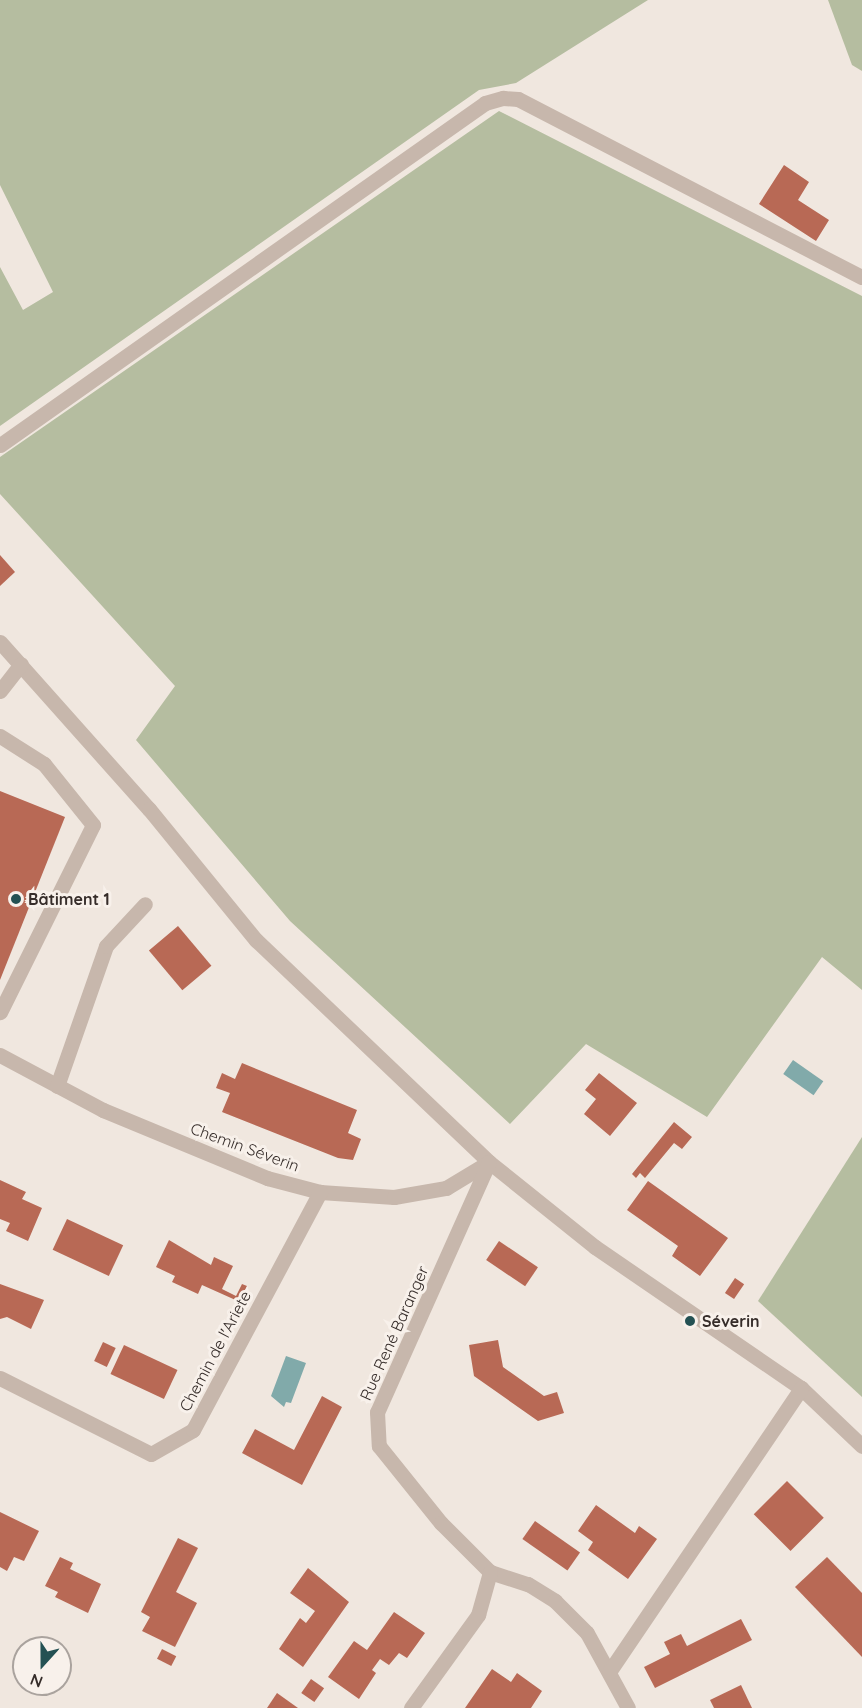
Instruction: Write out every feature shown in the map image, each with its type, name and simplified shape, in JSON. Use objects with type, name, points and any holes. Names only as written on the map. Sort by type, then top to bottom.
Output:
[{"type":"street","points":[[0,445],[484,103],[502,98],[526,102],[862,276]]},
{"type":"street","points":[[0,642],[255,940],[489,1162],[595,1247],[801,1388],[862,1446]]},
{"type":"street","points":[[0,691],[21,664]]},
{"type":"street","points":[[0,736],[44,764],[93,825],[0,1012]]},
{"type":"street","points":[[57,1086],[106,946],[145,904]]},
{"type":"street","name":"Chemin Séverin","points":[[0,1055],[103,1110],[267,1178],[320,1192],[394,1197],[446,1188],[489,1162]]},
{"type":"street","name":"Rue René Baranger","points":[[489,1162],[377,1412],[380,1446],[441,1523],[490,1572],[528,1584],[555,1601],[587,1633],[628,1708]]},
{"type":"street","name":"Chemin de l'Ariete","points":[[0,1378],[151,1454],[185,1435],[193,1430],[320,1192]]},
{"type":"street","points":[[609,1672],[801,1388]]},
{"type":"street","points":[[411,1708],[478,1615],[490,1572]]},
{"type":"green space","points":[[0,0],[648,0],[516,83],[479,90],[0,426],[0,267],[23,310],[53,292],[0,185]]},
{"type":"green space","points":[[828,0],[862,0],[862,71],[852,65]]},
{"type":"green space","points":[[499,111],[862,296],[862,990],[822,957],[707,1117],[586,1044],[510,1124],[290,921],[136,740],[175,686],[0,494],[0,457]]},
{"type":"green space","points":[[862,1137],[862,1397],[758,1301]]},
{"type":"water","points":[[793,1060],[823,1081],[814,1095],[783,1074]]},
{"type":"water","points":[[286,1356],[306,1363],[291,1403],[286,1402],[284,1407],[271,1396]]},
{"type":"building","points":[[784,165],[809,182],[798,200],[829,220],[816,241],[759,204]]},
{"type":"building","points":[[0,555],[15,572],[0,586]]},
{"type":"building","name":"Bâtiment 1","points":[[0,791],[65,817],[0,980]]},
{"type":"building","points":[[178,926],[211,966],[182,990],[149,950]]},
{"type":"building","points":[[242,1063],[357,1110],[348,1133],[361,1139],[353,1160],[338,1158],[222,1112],[230,1093],[216,1088],[222,1073],[235,1079]]},
{"type":"building","points":[[599,1073],[637,1103],[610,1136],[584,1114],[596,1099],[585,1090]]},
{"type":"building","points":[[674,1122],[692,1137],[682,1149],[674,1143],[645,1178],[640,1173],[636,1178],[632,1174]]},
{"type":"building","points":[[0,1180],[26,1192],[22,1199],[42,1208],[28,1241],[6,1231],[10,1223],[0,1219]]},
{"type":"building","points":[[648,1181],[728,1238],[700,1276],[672,1256],[678,1246],[627,1210]]},
{"type":"building","points":[[67,1219],[123,1245],[109,1276],[53,1250]]},
{"type":"building","points":[[169,1240],[211,1265],[214,1257],[233,1266],[222,1289],[236,1296],[242,1284],[247,1286],[240,1302],[202,1285],[198,1294],[172,1282],[175,1276],[156,1267]]},
{"type":"building","points":[[499,1241],[538,1267],[525,1286],[486,1260]]},
{"type":"building","points":[[735,1278],[744,1284],[734,1299],[725,1293]]},
{"type":"building","points":[[0,1284],[44,1300],[31,1329],[7,1317],[0,1319]]},
{"type":"building","points":[[498,1340],[503,1367],[544,1396],[557,1392],[564,1413],[538,1421],[474,1376],[469,1345]]},
{"type":"building","points":[[103,1342],[116,1348],[107,1367],[94,1361]]},
{"type":"building","points":[[124,1345],[177,1370],[164,1399],[110,1374]]},
{"type":"building","points":[[322,1396],[342,1407],[302,1485],[242,1453],[255,1429],[294,1450]]},
{"type":"building","points":[[787,1481],[824,1518],[791,1551],[754,1514]]},
{"type":"building","points":[[596,1505],[635,1533],[639,1526],[657,1539],[628,1579],[588,1550],[593,1542],[578,1531]]},
{"type":"building","points":[[0,1512],[39,1531],[24,1561],[14,1557],[7,1571],[0,1567]]},
{"type":"building","points":[[535,1521],[580,1553],[567,1571],[522,1539]]},
{"type":"building","points":[[178,1538],[198,1548],[176,1592],[197,1603],[175,1647],[142,1631],[150,1617],[141,1612]]},
{"type":"building","points":[[60,1557],[73,1563],[70,1569],[101,1584],[88,1613],[55,1597],[58,1592],[45,1586]]},
{"type":"building","points":[[827,1557],[862,1593],[862,1657],[795,1587]]},
{"type":"building","points":[[308,1568],[349,1602],[303,1667],[279,1649],[300,1618],[306,1623],[315,1611],[290,1593]]},
{"type":"building","points":[[394,1612],[425,1633],[407,1658],[399,1653],[389,1665],[380,1659],[372,1670],[376,1673],[359,1699],[328,1677],[354,1641],[367,1650]]},
{"type":"building","points":[[741,1619],[752,1640],[655,1688],[644,1667],[670,1654],[664,1642],[681,1634],[687,1646]]},
{"type":"building","points":[[162,1649],[176,1656],[171,1666],[157,1659]]},
{"type":"building","points":[[492,1669],[511,1682],[517,1673],[542,1691],[531,1708],[465,1708]]},
{"type":"building","points":[[311,1679],[324,1688],[314,1702],[301,1693]]},
{"type":"building","points":[[741,1685],[752,1708],[714,1708],[710,1700]]},
{"type":"building","points":[[277,1693],[298,1708],[267,1708]]},
{"type":"place","name":"Bâtiment 1","points":[[16,899]]},
{"type":"place","name":"Séverin","points":[[690,1321]]}]
